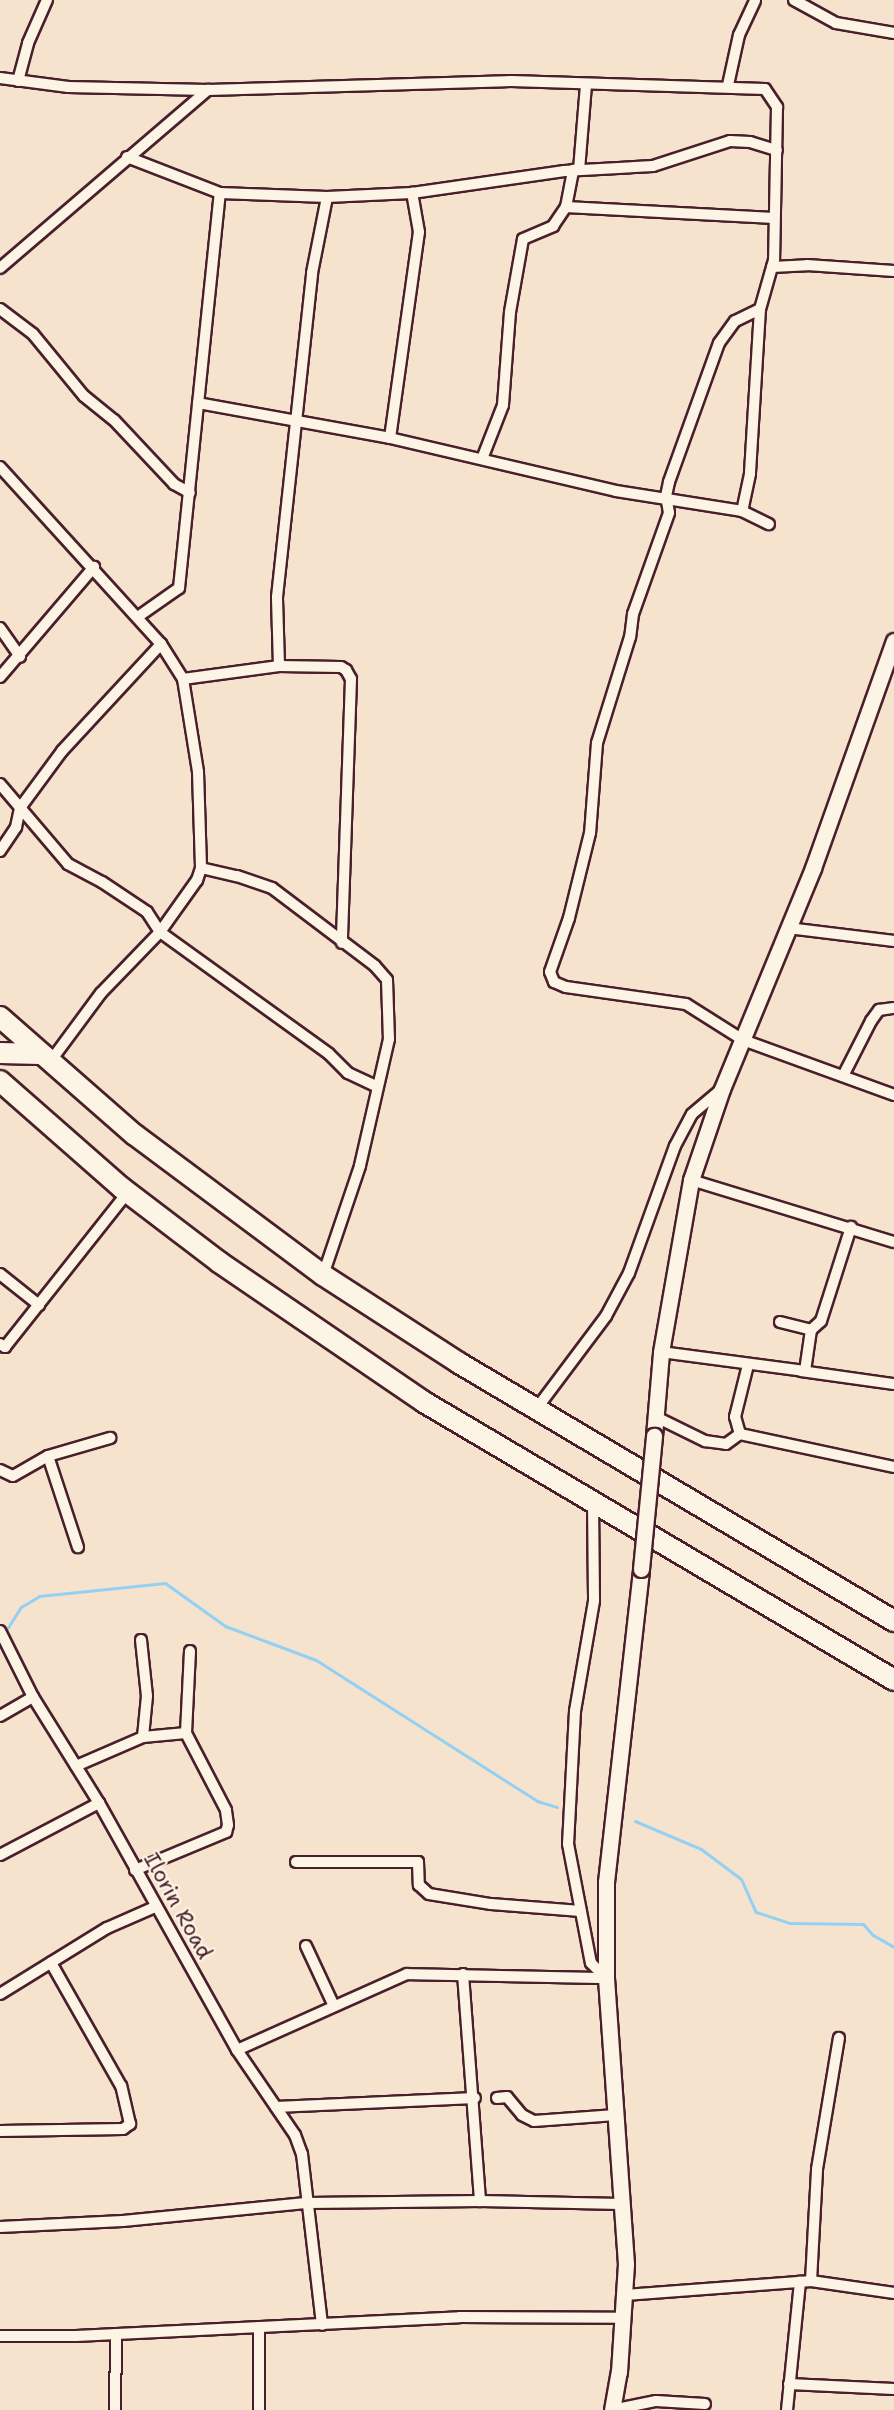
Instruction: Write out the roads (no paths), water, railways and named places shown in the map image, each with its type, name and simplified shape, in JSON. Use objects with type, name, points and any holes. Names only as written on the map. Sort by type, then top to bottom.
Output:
[{"type":"highway","points":[[0,1017],[135,1135],[324,1275],[459,1363],[894,1621]]},
{"type":"highway","points":[[0,1053],[45,1058]]},
{"type":"highway","points":[[0,1080],[128,1192],[219,1262],[424,1402],[894,1680]]},
{"type":"main road","points":[[612,2410],[625,2295],[606,1978],[606,1882],[641,1569],[661,1352],[691,1180],[722,1089],[788,928],[889,668],[894,641]]},
{"type":"street","points":[[18,81],[28,43],[47,0]]},
{"type":"street","points":[[728,85],[739,35],[755,0]]},
{"type":"street","points":[[794,0],[836,23],[894,33]]},
{"type":"street","points":[[0,78],[68,87],[208,90],[511,81],[586,85],[728,85],[758,87],[769,92],[777,107],[772,267],[760,309],[750,474],[742,511]]},
{"type":"street","points":[[482,459],[503,405],[520,244],[523,239],[554,225],[566,207],[576,170],[586,85]]},
{"type":"street","points":[[0,268],[91,194],[127,157],[208,90]]},
{"type":"street","points":[[127,157],[220,193],[327,197],[412,192],[576,170],[653,166],[730,141],[750,142],[777,150]]},
{"type":"street","points":[[390,438],[408,331],[419,232],[412,192]]},
{"type":"street","points":[[139,616],[179,588],[220,193]]},
{"type":"street","points":[[279,666],[277,597],[298,420],[312,273],[327,197]]},
{"type":"street","points":[[566,207],[774,218]]},
{"type":"street","points":[[772,267],[807,265],[894,271]]},
{"type":"street","points":[[0,309],[33,334],[84,396],[114,420],[174,484],[190,493]]},
{"type":"street","points":[[760,309],[735,321],[719,343],[666,496],[669,513],[633,614],[630,637],[597,743],[590,833],[569,918],[550,972],[554,982],[566,987],[686,1004],[743,1040],[894,1095]]},
{"type":"street","points":[[198,404],[390,438],[616,491],[666,496],[742,511],[769,524]]},
{"type":"street","points":[[0,467],[139,616],[161,644],[183,680],[198,772],[201,868],[186,899],[160,932],[101,993],[45,1058]]},
{"type":"street","points":[[0,677],[20,657],[94,567]]},
{"type":"street","points":[[0,628],[20,657]]},
{"type":"street","points":[[0,851],[16,827],[20,808],[62,751],[161,644]]},
{"type":"street","points":[[183,680],[279,666],[341,667],[351,680],[342,943]]},
{"type":"street","points":[[0,784],[68,864],[102,882],[147,912],[160,932],[329,1054],[348,1073],[376,1086]]},
{"type":"street","points":[[201,868],[237,876],[272,888],[375,966],[387,980],[389,1039],[376,1086],[360,1166],[324,1275]]},
{"type":"street","points":[[788,928],[894,941]]},
{"type":"street","points":[[843,1076],[879,1010],[894,1008]]},
{"type":"street","points":[[537,1408],[606,1316],[629,1273],[675,1146],[692,1114],[722,1089]]},
{"type":"street","points":[[691,1180],[894,1242]]},
{"type":"street","points":[[0,1344],[5,1347],[128,1192]]},
{"type":"street","points":[[801,1371],[805,1371],[811,1330],[820,1321],[851,1227]]},
{"type":"street","points":[[0,1274],[39,1305]]},
{"type":"street","points":[[780,1322],[811,1330]]},
{"type":"street","points":[[661,1352],[894,1384]]},
{"type":"street","points":[[740,1434],[735,1417],[748,1365]]},
{"type":"street","points":[[656,1417],[705,1441],[726,1444],[740,1434],[894,1467]]},
{"type":"street","points":[[0,1470],[13,1476],[48,1456],[110,1438]]},
{"type":"street","points":[[48,1456],[78,1547]]},
{"type":"street","points":[[593,1502],[594,1601],[575,1711],[568,1844],[591,1963],[606,1978]]},
{"type":"street","name":"Ilorin Road","points":[[0,1630],[33,1697],[99,1803],[155,1907],[237,2050],[276,2107],[302,2154],[322,2325]]},
{"type":"street","points":[[141,1640],[147,1696],[143,1737]]},
{"type":"street","points":[[135,1870],[226,1833],[228,1825],[226,1810],[186,1733],[190,1651]]},
{"type":"street","points":[[0,1716],[33,1697]]},
{"type":"street","points":[[76,1766],[143,1737],[186,1733]]},
{"type":"street","points":[[0,1854],[99,1803]]},
{"type":"street","points":[[296,1862],[418,1862],[419,1885],[429,1894],[491,1904],[581,1911]]},
{"type":"street","points":[[0,1994],[107,1928],[155,1907]]},
{"type":"street","points":[[306,1946],[334,2006]]},
{"type":"street","points":[[0,2115],[2,2129],[123,2129],[130,2124],[121,2086],[51,1963]]},
{"type":"street","points":[[237,2050],[407,1974],[606,1978]]},
{"type":"street","points":[[463,1974],[475,2098],[480,2201]]},
{"type":"street","points":[[787,2410],[789,2384],[806,2281],[817,2169],[839,2038]]},
{"type":"street","points":[[497,2098],[507,2097],[522,2115],[534,2121],[616,2115]]},
{"type":"street","points":[[276,2107],[475,2098]]},
{"type":"street","points":[[0,2227],[123,2222],[308,2203],[480,2201],[621,2204]]},
{"type":"street","points":[[625,2295],[806,2281],[894,2292]]},
{"type":"street","points":[[0,2336],[116,2334],[460,2317],[624,2318]]},
{"type":"street","points":[[259,2327],[259,2410]]},
{"type":"street","points":[[115,2410],[116,2334]]},
{"type":"street","points":[[789,2384],[894,2389]]},
{"type":"street","points":[[612,2410],[656,2401],[705,2404]]},
{"type":"waterway","points":[[7,1629],[21,1607],[39,1596],[165,1583],[225,1626],[316,1660],[537,1801],[557,1807]]},
{"type":"waterway","points":[[635,1821],[701,1849],[741,1879],[756,1912],[789,1923],[863,1924],[873,1935],[894,1947]]}]
